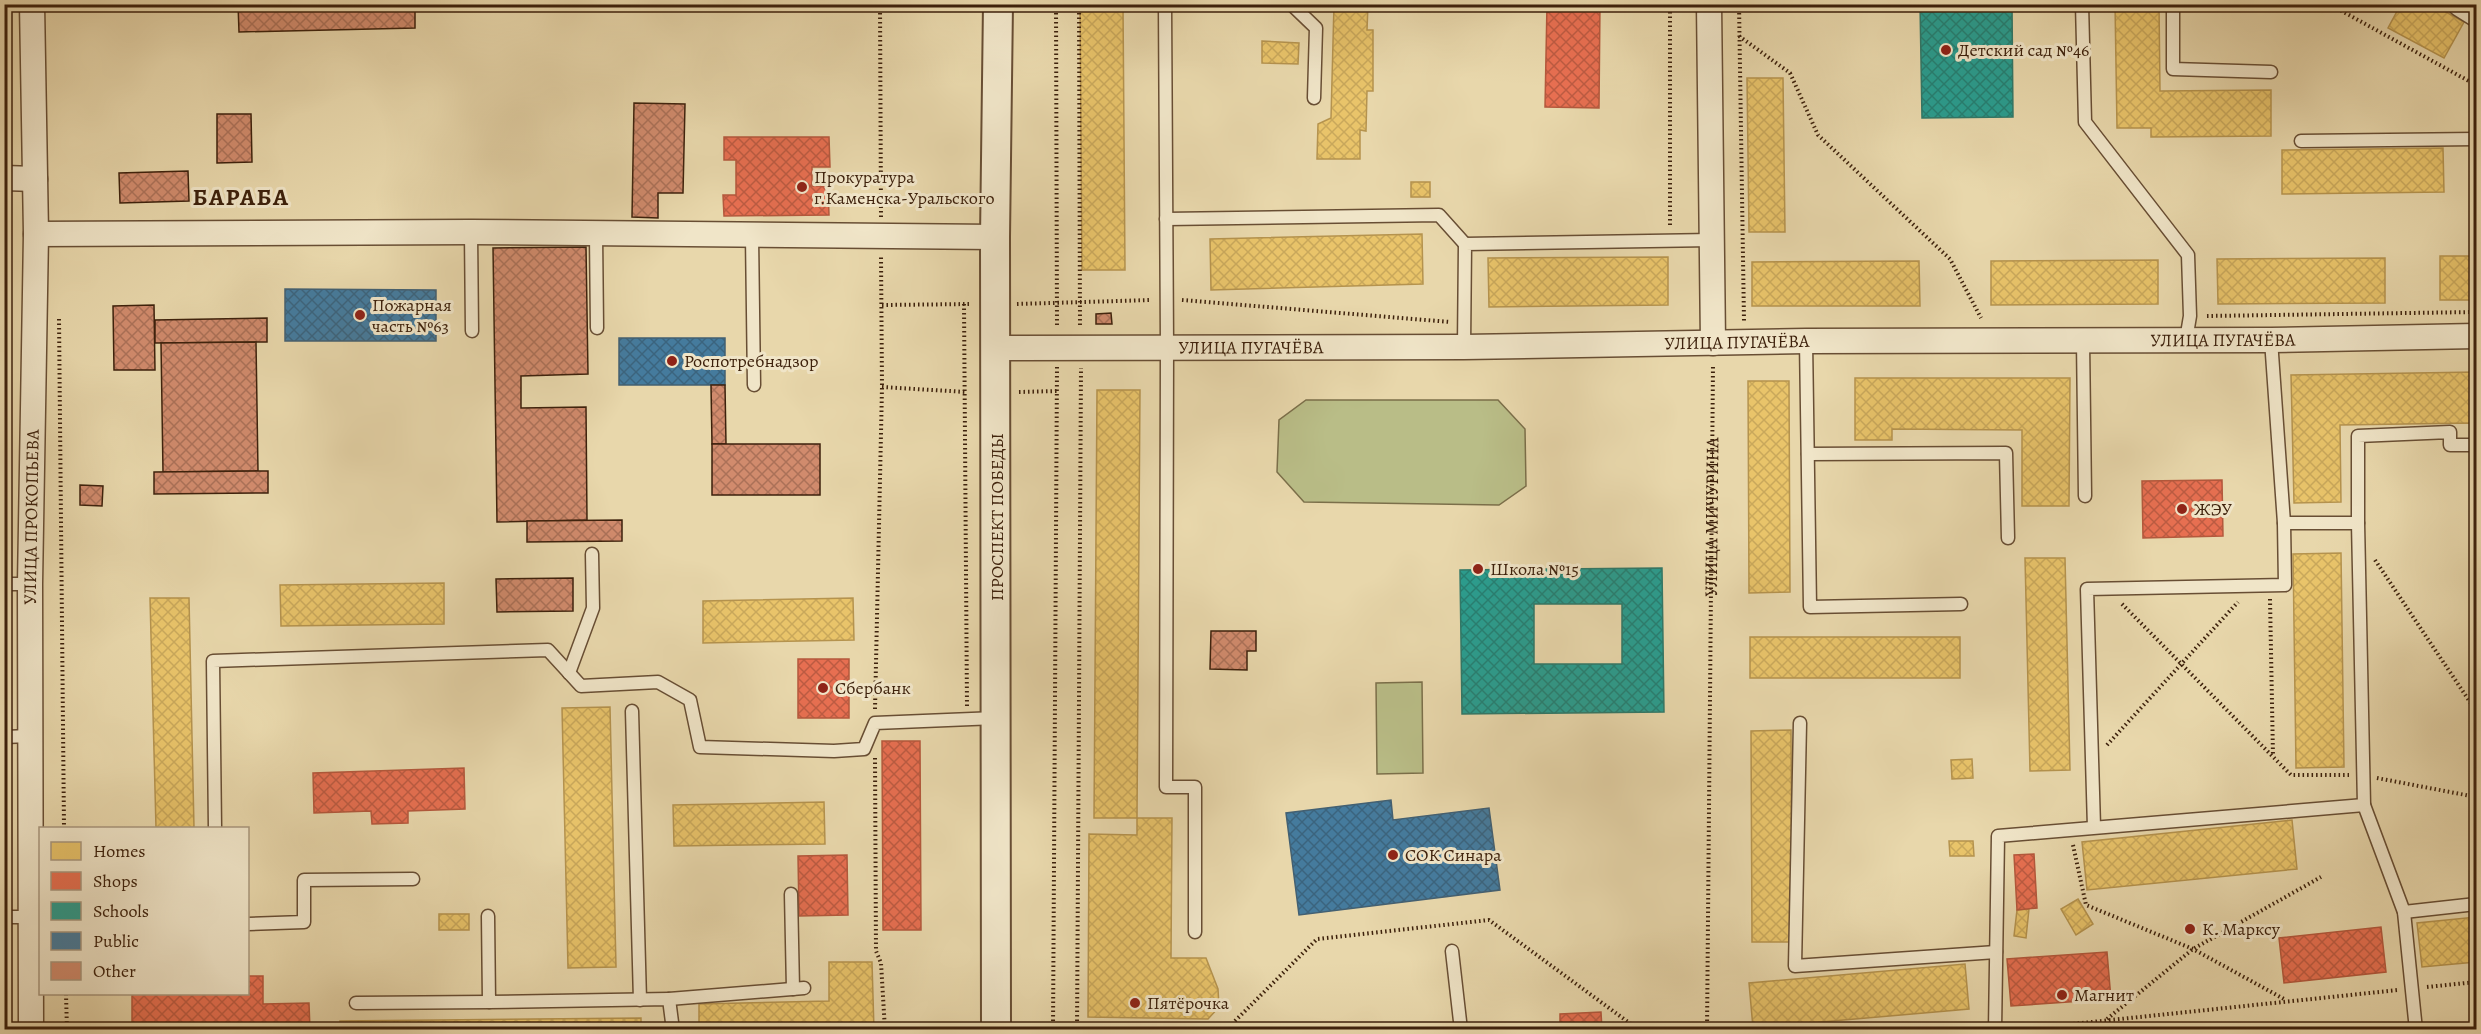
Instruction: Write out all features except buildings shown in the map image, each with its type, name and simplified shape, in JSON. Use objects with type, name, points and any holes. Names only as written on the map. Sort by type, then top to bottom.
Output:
[{"type":"street","name":"УЛИЦА ПРОКОПЬЕВА","points":[[31,1029],[33,923],[30,584],[36,234],[33,4]]},
{"type":"street","name":"ПРОСПЕКТ ПОБЕДЫ","points":[[996,1029],[995,237],[998,4]]},
{"type":"street","points":[[1709,4],[1713,332]]},
{"type":"street","points":[[2460,4],[2476,14]]},
{"type":"street","points":[[4,178],[35,179]]},
{"type":"street","points":[[36,234],[471,232],[881,238],[995,237]]},
{"type":"street","name":"УЛИЦА ПУГАЧЁВА","points":[[996,348],[1069,346],[1464,347],[1713,332],[1806,341],[2271,340],[2476,336]]},
{"type":"lane","points":[[1165,4],[1166,787],[1195,787],[1195,932]]},
{"type":"lane","points":[[1291,4],[1316,28],[1314,98]]},
{"type":"lane","points":[[2082,4],[2085,122],[2188,255],[2190,316],[2186,340]]},
{"type":"lane","points":[[2172,4],[2173,69],[2271,72]]},
{"type":"lane","points":[[2301,141],[2476,139]]},
{"type":"lane","points":[[1166,219],[1439,215],[1465,244],[1464,347]]},
{"type":"lane","points":[[471,232],[472,331]]},
{"type":"lane","points":[[596,234],[597,328]]},
{"type":"lane","points":[[752,236],[754,385]]},
{"type":"lane","points":[[1465,244],[1712,240]]},
{"type":"lane","points":[[2094,828],[2087,589],[2285,585],[2284,523],[2271,340]]},
{"type":"lane","points":[[1806,341],[1810,607],[1962,604]]},
{"type":"lane","points":[[2083,341],[2085,496]]},
{"type":"lane","points":[[2416,1029],[2404,912],[2364,805],[2358,436],[2450,432],[2450,444],[2476,445]]},
{"type":"lane","points":[[1808,454],[2006,453],[2008,538]]},
{"type":"lane","points":[[2284,523],[2358,529]]},
{"type":"lane","points":[[568,673],[593,608],[592,554]]},
{"type":"lane","points":[[4,584],[30,584]]},
{"type":"lane","points":[[215,827],[213,661],[548,650],[580,686],[658,682],[690,700],[700,747],[834,751],[864,749],[875,723],[997,717]]},
{"type":"lane","points":[[632,711],[640,1000]]},
{"type":"lane","points":[[1800,723],[1795,966],[1996,952]]},
{"type":"lane","points":[[4,737],[30,736]]},
{"type":"lane","points":[[1995,1029],[1998,836],[2364,805]]},
{"type":"lane","points":[[249,924],[304,922],[304,880],[413,879]]},
{"type":"lane","points":[[356,1003],[640,1000],[799,988],[791,894]]},
{"type":"lane","points":[[2404,912],[2476,904]]},
{"type":"lane","points":[[488,916],[489,1002]]},
{"type":"lane","points":[[4,917],[33,923]]},
{"type":"lane","points":[[1452,951],[1461,1029]]},
{"type":"lane","points":[[669,999],[673,1029]]},
{"type":"path","points":[[880,4],[882,387],[875,723],[876,951],[881,963],[885,1029]]},
{"type":"path","points":[[1056,4],[1057,303],[1069,346],[1077,1029]]},
{"type":"path","points":[[1053,1029],[1069,346],[1080,302],[1079,4]]},
{"type":"path","points":[[1670,4],[1670,241]]},
{"type":"path","points":[[1739,4],[1744,321]]},
{"type":"path","points":[[2329,4],[2476,85]]},
{"type":"path","points":[[1739,36],[1790,73],[1818,135],[1950,259],[1981,318]]},
{"type":"path","points":[[882,305],[1167,299],[1464,323]]},
{"type":"path","points":[[964,304],[967,718]]},
{"type":"path","points":[[2190,316],[2476,312]]},
{"type":"path","points":[[59,314],[64,827]]},
{"type":"path","points":[[1969,318],[1992,318]]},
{"type":"path","points":[[1713,332],[1744,321],[1756,321]]},
{"type":"path","name":"УЛИЦА МИЧУРИНА","points":[[1707,1029],[1713,332]]},
{"type":"path","points":[[2358,529],[2476,711]]},
{"type":"path","points":[[2092,761],[2253,586]]},
{"type":"path","points":[[2270,586],[2273,757]]},
{"type":"path","points":[[2107,588],[2291,775],[2363,775],[2476,797]]},
{"type":"path","points":[[2071,829],[2086,905],[2193,949],[2286,1000]]},
{"type":"path","points":[[2106,1019],[2193,949],[2321,877]]},
{"type":"path","points":[[1098,1029],[1229,1028],[1317,939],[1489,920],[1639,1029]]},
{"type":"path","points":[[2015,1029],[2476,982]]},
{"type":"path","points":[[66,995],[67,1029]]},
{"type":"green space","points":[[1306,400],[1498,400],[1525,429],[1526,486],[1499,505],[1304,502],[1277,472],[1279,420]]},
{"type":"green space","points":[[1422,682],[1423,773],[1377,774],[1376,683]]},
{"type":"place","name":"Детский сад №46","points":[[1946,50]]},
{"type":"place","name":"Прокуратура г.Каменска-Уральского","points":[[802,187]]},
{"type":"place","name":"Пожарная часть №63","points":[[360,315]]},
{"type":"place","name":"Роспотребнадзор","points":[[672,361]]},
{"type":"place","name":"ЖЭУ","points":[[2182,509]]},
{"type":"place","name":"Школа №15","points":[[1478,569]]},
{"type":"place","name":"Сбербанк","points":[[823,688]]},
{"type":"place","name":"СОК Синара","points":[[1393,855]]},
{"type":"place","name":"К. Марксу","points":[[2190,929]]},
{"type":"place","name":"Магнит","points":[[2062,995]]},
{"type":"place","name":"Пятёрочка","points":[[1135,1003]]},
{"type":"district","name":"БАРАБА","points":[[241,197]]}]
